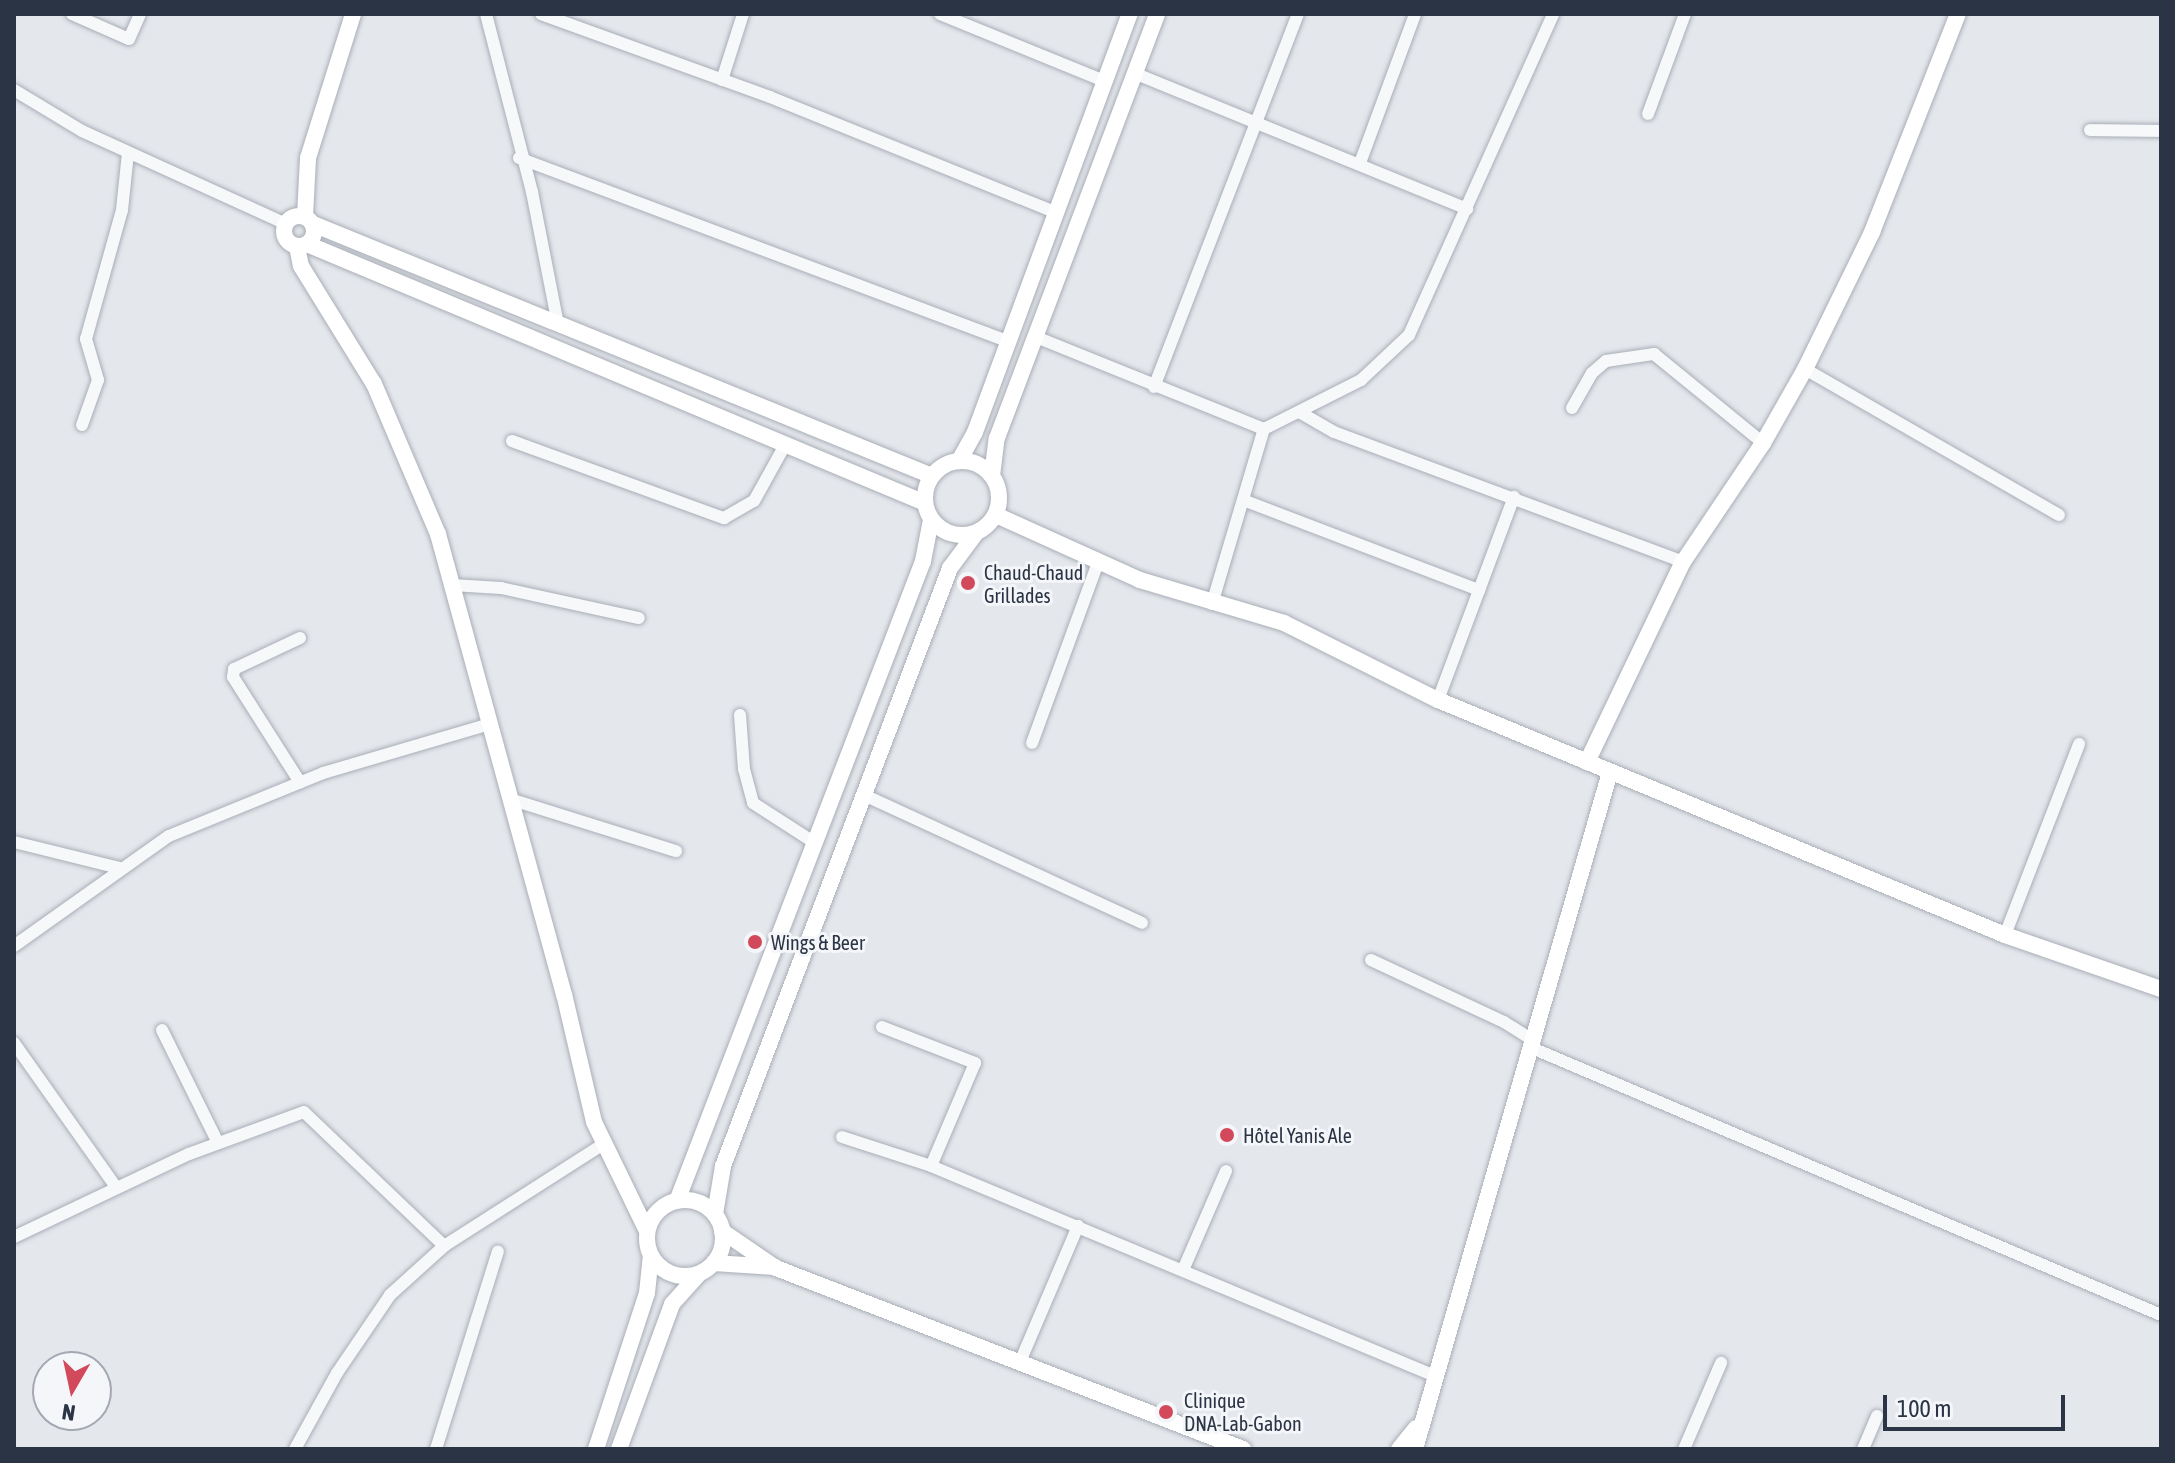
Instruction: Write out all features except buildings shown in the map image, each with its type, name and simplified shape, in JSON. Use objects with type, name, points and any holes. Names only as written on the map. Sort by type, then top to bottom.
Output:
[{"type":"street","points":[[72,14],[129,39],[140,14]]},
{"type":"street","points":[[353,14],[308,158],[309,220],[302,245],[301,266],[359,358],[394,427],[438,534],[513,800],[602,1145],[647,1231],[651,1257],[647,1293],[596,1449]]},
{"type":"street","points":[[486,14],[519,158],[532,192],[557,320]]},
{"type":"street","points":[[541,14],[722,80],[1054,212]]},
{"type":"street","points":[[722,80],[743,14]]},
{"type":"street","points":[[940,14],[1104,81]]},
{"type":"street","points":[[677,1201],[923,561],[931,520],[925,503],[932,476],[959,461],[975,432],[1054,212],[1130,14]]},
{"type":"street","points":[[992,476],[997,438],[1157,14]]},
{"type":"street","points":[[1154,387],[1298,14]]},
{"type":"street","points":[[1360,163],[1415,14]]},
{"type":"street","points":[[1036,337],[1264,429],[1301,413],[1361,380],[1398,348],[1467,209],[1553,14]]},
{"type":"street","points":[[1648,114],[1685,14]]},
{"type":"street","points":[[1587,762],[1683,562],[1763,443],[1805,369],[1872,232],[1958,14]]},
{"type":"street","points":[[1134,73],[1256,120],[1467,209]]},
{"type":"street","points":[[14,90],[128,153],[182,172],[286,224],[309,220],[932,476]]},
{"type":"street","points":[[2090,130],[2161,131]]},
{"type":"street","points":[[82,425],[98,380],[86,339],[122,210],[128,153]]},
{"type":"street","points":[[519,158],[1007,341]]},
{"type":"street","points":[[286,224],[285,235],[302,245],[925,503]]},
{"type":"street","points":[[1572,408],[1592,373],[1606,361],[1654,354],[1763,443]]},
{"type":"street","points":[[1805,369],[2059,515]]},
{"type":"street","points":[[1301,413],[1334,432],[1683,562]]},
{"type":"street","points":[[1212,604],[1264,429]]},
{"type":"street","points":[[512,441],[724,518],[754,501],[785,445]]},
{"type":"street","points":[[959,461],[978,464],[992,476],[1000,495],[996,515],[976,533],[950,568],[723,1166],[715,1214],[722,1231],[776,1268],[1243,1449]]},
{"type":"street","points":[[1438,700],[1514,497]]},
{"type":"street","points":[[1243,500],[1479,590]]},
{"type":"street","points":[[996,515],[1098,563],[1212,604],[1284,623],[1438,700],[2005,935],[2161,989]]},
{"type":"street","points":[[931,520],[951,534],[976,533]]},
{"type":"street","points":[[1032,743],[1098,563]]},
{"type":"street","points":[[452,585],[501,588],[639,618]]},
{"type":"street","points":[[300,638],[234,669],[233,677],[300,782]]},
{"type":"street","points":[[740,715],[744,769],[753,803],[815,843]]},
{"type":"street","points":[[14,946],[119,868],[169,836],[300,782],[490,724]]},
{"type":"street","points":[[2005,935],[2079,744]]},
{"type":"street","points":[[1415,1449],[1417,1427],[1435,1376],[1533,1045],[1610,772]]},
{"type":"street","points":[[864,795],[1142,923]]},
{"type":"street","points":[[513,800],[676,851]]},
{"type":"street","points":[[14,842],[119,868]]},
{"type":"street","points":[[1371,960],[1504,1022],[1533,1045],[2161,1315]]},
{"type":"street","points":[[882,1027],[975,1063],[931,1166]]},
{"type":"street","points":[[162,1030],[218,1143]]},
{"type":"street","points":[[14,1043],[116,1187]]},
{"type":"street","points":[[14,1237],[116,1187],[218,1143],[310,1113],[444,1246]]},
{"type":"street","points":[[842,1137],[931,1166],[1435,1376]]},
{"type":"street","points":[[295,1449],[337,1373],[390,1295],[444,1246],[602,1145]]},
{"type":"street","points":[[1183,1270],[1226,1171]]},
{"type":"street","points":[[647,1231],[657,1211],[677,1201],[698,1202],[715,1214]]},
{"type":"street","points":[[1020,1362],[1078,1226]]},
{"type":"street","points":[[619,1449],[672,1304],[707,1268],[722,1231]]},
{"type":"street","points":[[436,1449],[498,1251]]},
{"type":"street","points":[[651,1257],[671,1274],[707,1268],[776,1268]]},
{"type":"street","points":[[1684,1449],[1721,1363]]},
{"type":"street","points":[[1863,1449],[1877,1416]]},
{"type":"street","points":[[1399,1449],[1417,1427]]},
{"type":"place","name":"Chaud-Chaud Grillades","points":[[968,583]]},
{"type":"place","name":"Wings & Beer","points":[[755,942]]},
{"type":"place","name":"Hôtel Yanis Ale","points":[[1227,1135]]},
{"type":"place","name":"Clinique DNA-Lab-Gabon","points":[[1166,1412]]}]
